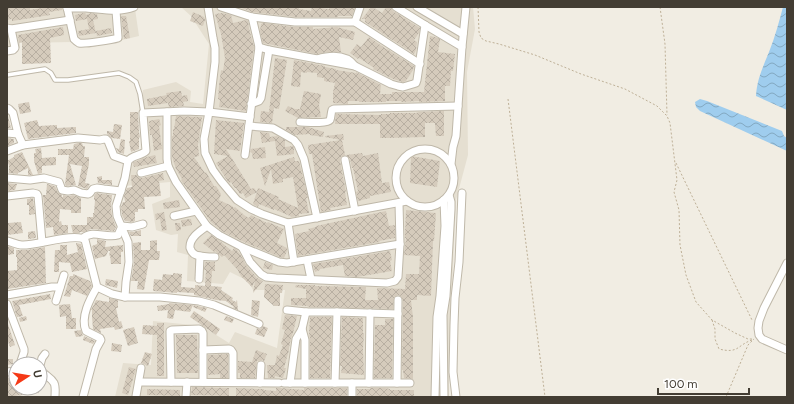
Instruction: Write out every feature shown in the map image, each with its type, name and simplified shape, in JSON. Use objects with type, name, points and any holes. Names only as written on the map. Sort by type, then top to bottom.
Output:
[{"type":"street","points":[[116,11],[117,39],[80,43],[74,39],[67,8],[116,11],[134,7]]},
{"type":"street","points":[[208,7],[215,48],[215,62],[204,139],[205,153],[213,170],[237,200],[262,214],[288,223],[399,204],[407,201]]},
{"type":"street","points":[[221,7],[252,17],[295,22],[354,22],[420,64]]},
{"type":"street","points":[[354,22],[360,7]]},
{"type":"street","points":[[396,7],[462,47]]},
{"type":"street","points":[[417,7],[464,34]]},
{"type":"street","points":[[451,164],[456,136],[466,7]]},
{"type":"street","points":[[245,155],[259,47],[252,17]]},
{"type":"street","points":[[7,51],[15,48],[9,29],[70,20]]},
{"type":"street","points":[[259,47],[316,59],[334,56],[350,60],[355,66],[390,84],[403,87],[416,82],[425,25]]},
{"type":"street","points":[[252,104],[260,101],[261,98],[269,50]]},
{"type":"street","points":[[300,122],[329,121],[334,108],[458,106]]},
{"type":"street","points":[[7,108],[10,109],[13,114],[22,145]]},
{"type":"street","points":[[125,297],[129,262],[128,242],[117,216],[116,206],[125,178],[128,161],[146,151],[143,116],[145,113],[184,111],[209,112],[250,117]]},
{"type":"street","points":[[167,112],[166,150],[168,166],[176,182],[207,226],[219,235],[242,247],[285,263],[400,244]]},
{"type":"street","points":[[249,126],[273,128],[294,140],[298,145],[304,159],[317,218]]},
{"type":"street","points":[[7,133],[18,134]]},
{"type":"street","points":[[7,151],[22,145],[78,138],[106,139],[114,156],[128,161]]},
{"type":"street","points":[[437,151],[453,147]]},
{"type":"street","points":[[428,148],[437,151],[445,156],[451,164],[454,173],[452,189],[446,198],[433,206],[415,206],[400,194],[396,186],[395,176],[397,167],[402,159],[410,152],[428,148]]},
{"type":"street","points":[[345,160],[355,211]]},
{"type":"street","points":[[141,173],[168,166]]},
{"type":"street","points":[[7,178],[30,180],[44,178],[59,182],[62,190],[74,190],[88,194],[93,189],[97,188],[121,191]]},
{"type":"street","points":[[7,196],[33,192],[37,194],[42,242]]},
{"type":"street","points":[[456,397],[453,372],[454,325],[462,193]]},
{"type":"street","points":[[435,397],[440,328],[446,296],[451,209],[451,202],[446,198]]},
{"type":"street","points":[[242,247],[250,262],[261,274],[269,278],[393,282],[398,277],[400,244],[399,204]]},
{"type":"street","points":[[174,216],[196,211]]},
{"type":"street","points":[[288,223],[294,262]]},
{"type":"street","points":[[122,226],[132,227],[143,224]]},
{"type":"street","points":[[7,241],[22,246],[63,239],[83,238],[91,234],[114,237],[118,235],[122,226]]},
{"type":"street","points":[[207,226],[195,236],[190,243],[191,252],[200,256],[215,257]]},
{"type":"street","points":[[83,238],[85,240],[97,286],[87,310],[85,326],[86,332],[100,339],[83,397]]},
{"type":"street","points":[[199,279],[200,256]]},
{"type":"street","points":[[307,260],[311,279]]},
{"type":"street","points":[[787,262],[764,308],[758,328],[759,335],[762,339],[787,350]]},
{"type":"street","points":[[56,301],[64,275]]},
{"type":"street","points":[[97,286],[112,294],[125,297],[160,297],[199,301],[214,305],[259,324]]},
{"type":"street","points":[[7,295],[60,287]]},
{"type":"street","points":[[397,383],[398,300]]},
{"type":"street","points":[[7,304],[24,349],[23,356]]},
{"type":"street","points":[[287,310],[306,312],[398,314]]},
{"type":"street","points":[[284,383],[296,339],[302,329],[306,312]]},
{"type":"street","points":[[335,383],[337,312]]},
{"type":"street","points":[[369,383],[370,313]]},
{"type":"street","points":[[440,328],[444,397]]},
{"type":"street","points":[[302,329],[304,340],[304,383]]},
{"type":"street","points":[[171,382],[171,330],[201,330],[203,333],[203,382]]},
{"type":"street","points":[[203,350],[231,350],[233,353],[233,382]]},
{"type":"street","points":[[260,382],[261,365]]},
{"type":"street","points":[[136,396],[141,368]]},
{"type":"street","points":[[48,377],[54,383],[55,397]]},
{"type":"street","points":[[139,382],[410,383]]},
{"type":"street","points":[[186,397],[187,382]]},
{"type":"street","points":[[352,383],[352,397]]},
{"type":"lane","points":[[7,75],[45,69],[51,73],[55,80],[68,80],[119,73],[136,82],[145,113]]},
{"type":"path","points":[[478,7],[479,32],[481,38],[486,41],[535,55],[581,74],[625,89],[657,106],[667,116]]},
{"type":"path","points":[[660,7],[665,44],[667,116],[670,124],[677,180],[674,192],[679,210],[680,245],[686,275],[696,302],[712,320],[748,339],[755,339]]},
{"type":"path","points":[[508,99],[545,397]]},
{"type":"path","points":[[674,160],[752,321]]},
{"type":"path","points":[[712,320],[715,330],[715,339],[720,349],[728,351],[736,350],[747,342],[755,339]]},
{"type":"path","points":[[726,397],[748,345],[755,339]]},
{"type":"shaded area","points":[[7,7],[141,7],[135,9],[139,36],[89,48],[72,42],[20,43],[20,48],[7,49]]},
{"type":"shaded area","points":[[181,7],[473,7],[475,29],[467,72],[468,155],[456,200],[449,360],[449,397],[115,397],[123,363],[151,365],[153,321],[202,326],[229,343],[235,332],[277,348],[285,290],[253,290],[248,281],[230,272],[223,284],[187,281],[188,255],[177,252],[178,234],[171,235],[156,230],[152,204],[170,197],[170,182],[125,186],[128,161],[145,152],[141,112],[143,90],[176,82],[191,91],[190,102],[203,104],[209,44],[191,16]]},
{"type":"water","points":[[783,7],[787,7],[787,110],[756,96],[759,79],[773,41]]},
{"type":"water","points":[[700,99],[782,131],[784,136],[787,138],[787,151],[700,111],[696,107],[695,102]]},
{"type":"building","points":[[7,7],[30,7],[30,10],[49,7],[62,7],[62,10],[49,12],[50,15],[12,21],[12,19],[7,20]]},
{"type":"building","points":[[239,7],[292,7],[311,11],[312,7],[329,9],[329,7],[355,7],[352,16],[295,17],[252,12]]},
{"type":"building","points":[[371,7],[382,13],[386,7],[391,7],[393,11],[420,28],[419,33],[414,40],[417,42],[414,54],[365,22],[365,19],[362,19]]},
{"type":"building","points":[[193,12],[204,17],[205,20],[203,26],[190,21]]},
{"type":"building","points":[[83,13],[86,15],[91,13],[97,14],[98,19],[93,20],[96,33],[79,36],[78,31],[89,29],[87,19],[76,21],[75,15]]},
{"type":"building","points":[[222,13],[231,15],[233,23],[246,20],[248,21],[254,47],[246,111],[219,107],[219,86],[221,70],[223,71],[225,58],[221,34],[215,14]]},
{"type":"building","points":[[121,16],[126,16],[130,38],[124,39]]},
{"type":"building","points":[[261,24],[294,27],[313,27],[313,29],[337,27],[355,32],[353,40],[339,37],[341,52],[317,54],[263,43],[260,31]]},
{"type":"building","points":[[63,27],[64,35],[50,38],[51,63],[22,64],[22,42],[19,43],[18,35]]},
{"type":"building","points":[[111,28],[112,33],[97,36],[96,31]]},
{"type":"building","points":[[430,36],[440,39],[438,52],[455,54],[453,71],[451,71],[450,86],[445,86],[445,101],[348,101],[348,104],[333,103],[335,83],[324,81],[324,78],[317,77],[317,73],[307,72],[301,72],[300,87],[291,86],[294,60],[325,66],[336,70],[356,72],[381,85],[380,94],[392,94],[392,92],[424,92]]},
{"type":"building","points":[[369,37],[414,66],[406,81],[403,82],[393,79],[373,69],[374,68],[364,61],[359,58],[358,59],[350,53],[357,44],[361,47]]},
{"type":"building","points":[[275,58],[287,60],[279,109],[274,108],[272,123],[260,122],[261,111],[269,112]]},
{"type":"building","points":[[181,91],[182,96],[187,95],[188,101],[183,102],[184,106],[169,107],[168,103],[148,106],[147,99],[167,95],[166,93]]},
{"type":"building","points":[[304,91],[321,94],[319,105],[321,117],[298,118],[285,111],[288,106],[295,109],[300,109]]},
{"type":"building","points":[[29,102],[31,112],[20,114],[18,104]]},
{"type":"building","points":[[444,111],[444,136],[436,136],[435,123],[425,123],[425,137],[388,138],[380,138],[380,124],[335,124],[336,114],[381,115],[390,113]]},
{"type":"building","points":[[130,112],[138,112],[140,137],[139,149],[131,152],[129,141]]},
{"type":"building","points":[[7,114],[8,116],[11,128],[7,128]]},
{"type":"building","points":[[176,116],[202,117],[198,145],[199,156],[194,157],[221,194],[219,200],[234,208],[235,207],[249,218],[251,215],[284,229],[277,243],[287,248],[284,258],[244,242],[222,231],[211,222],[181,180],[182,179],[173,160],[172,136]]},
{"type":"building","points":[[159,119],[161,125],[159,126],[162,149],[154,151],[152,135],[150,135],[149,121]]},
{"type":"building","points":[[37,120],[39,126],[57,125],[57,128],[76,127],[76,133],[28,139],[24,123]]},
{"type":"building","points":[[216,120],[244,123],[240,151],[226,149],[251,189],[254,188],[257,192],[246,198],[243,193],[240,194],[231,182],[229,183],[216,163],[228,156],[214,154]]},
{"type":"building","points":[[114,124],[122,125],[120,139],[112,138],[107,134],[107,131],[113,132]]},
{"type":"building","points":[[286,127],[308,127],[324,132],[323,137],[310,134],[295,135],[286,130]]},
{"type":"building","points":[[260,132],[269,133],[270,137],[277,136],[285,140],[285,147],[294,147],[294,154],[277,156],[275,141],[262,143]]},
{"type":"building","points":[[343,134],[344,140],[342,140],[345,155],[341,157],[340,161],[347,205],[330,208],[331,210],[321,212],[312,154],[309,154],[308,145],[341,140],[325,136]]},
{"type":"building","points":[[7,138],[14,139],[14,143],[7,146]]},
{"type":"building","points":[[121,139],[125,140],[124,154],[118,152],[116,148],[119,149]]},
{"type":"building","points":[[82,143],[83,146],[85,146],[84,157],[89,157],[85,183],[90,184],[87,189],[78,186],[82,166],[70,164],[76,185],[66,186],[69,155],[58,155],[58,149],[73,149],[74,144]]},
{"type":"building","points":[[265,147],[266,158],[253,159],[252,153],[250,152],[251,149]]},
{"type":"building","points":[[41,148],[42,158],[56,157],[56,165],[42,166],[42,173],[38,174],[34,161],[34,153],[36,153],[35,149]]},
{"type":"building","points":[[22,152],[33,175],[28,175],[28,168],[18,174],[9,173],[9,165],[7,161],[14,157],[14,155]]},
{"type":"building","points":[[362,153],[363,156],[378,153],[382,183],[389,182],[391,192],[370,196],[370,198],[358,201],[356,192],[358,191],[353,168],[350,159],[346,155]]},
{"type":"building","points":[[155,155],[157,163],[134,167],[134,162]]},
{"type":"building","points":[[411,156],[440,161],[437,187],[410,183]]},
{"type":"building","points":[[294,157],[295,161],[299,161],[308,198],[306,198],[309,213],[291,217],[274,209],[259,204],[258,207],[253,204],[258,188],[279,197],[278,199],[298,208],[293,177],[283,179],[283,182],[273,184],[271,169],[265,186],[260,168]]},
{"type":"building","points":[[163,173],[164,180],[159,181],[161,196],[144,197],[145,209],[138,209],[138,212],[135,212],[135,221],[125,221],[122,215],[121,207],[123,202],[125,202],[124,196],[127,188],[132,187],[131,175],[136,175],[142,178]]},
{"type":"building","points":[[102,176],[102,180],[112,180],[112,185],[98,183],[97,177]]},
{"type":"building","points":[[7,183],[17,184],[15,190],[7,191]]},
{"type":"building","points":[[47,184],[55,186],[62,197],[63,195],[73,195],[81,198],[81,213],[71,213],[71,210],[60,209],[59,222],[61,221],[62,225],[68,225],[68,233],[54,235],[53,227],[46,228],[43,195],[46,195]]},
{"type":"building","points":[[96,193],[112,195],[112,216],[116,227],[114,231],[91,229],[84,232],[79,232],[80,233],[73,233],[71,225],[87,225],[87,217],[93,217],[94,196]]},
{"type":"building","points":[[33,198],[35,214],[29,215],[29,205],[27,205],[27,199]]},
{"type":"building","points":[[179,200],[180,207],[164,209],[163,203]]},
{"type":"building","points":[[406,210],[436,213],[433,241],[431,296],[417,295],[417,300],[411,300],[413,317],[413,379],[404,378],[402,370],[403,300],[401,296],[398,295],[394,297],[393,309],[309,307],[291,305],[291,298],[306,298],[306,289],[295,287],[296,285],[366,287],[365,300],[378,300],[377,288],[405,289],[406,274],[419,274],[420,256],[404,255],[406,238]]},
{"type":"building","points":[[386,211],[389,226],[395,225],[395,238],[298,256],[295,234],[309,231],[308,229],[316,226]]},
{"type":"building","points":[[164,212],[167,230],[162,231],[160,219],[156,220],[155,214]]},
{"type":"building","points":[[191,219],[192,225],[182,227],[181,220]]},
{"type":"building","points":[[21,222],[23,233],[7,235],[8,223]]},
{"type":"building","points":[[175,223],[180,223],[181,230],[176,231]]},
{"type":"building","points":[[141,230],[141,236],[131,236],[129,232],[133,232]]},
{"type":"building","points":[[35,231],[36,238],[28,239],[28,232]]},
{"type":"building","points":[[211,235],[232,251],[234,248],[236,249],[246,265],[257,278],[263,281],[253,293],[255,281],[252,287],[224,255],[222,257],[203,243]]},
{"type":"building","points":[[97,239],[106,241],[105,247],[123,245],[123,252],[121,252],[121,264],[111,264],[110,255],[109,256],[110,251],[108,251],[106,256],[95,259],[92,246],[97,244]]},
{"type":"building","points":[[157,240],[157,251],[160,251],[159,260],[149,260],[144,290],[137,289],[138,281],[131,281],[134,263],[133,243],[141,242],[141,250],[150,250],[150,241]]},
{"type":"building","points":[[76,243],[81,244],[87,269],[72,272],[70,263],[59,262],[59,272],[54,272],[55,250],[60,250],[60,245],[67,245],[67,255],[78,252]]},
{"type":"building","points":[[7,246],[14,248],[14,254],[7,255]]},
{"type":"building","points":[[45,247],[46,283],[7,289],[7,271],[17,270],[16,250]]},
{"type":"building","points":[[390,251],[392,271],[357,277],[345,276],[343,265],[320,269],[315,272],[313,264]]},
{"type":"building","points":[[205,262],[215,262],[215,271],[212,271],[211,286],[222,287],[221,290],[233,298],[232,300],[236,302],[237,300],[238,310],[233,308],[234,307],[226,301],[194,295],[194,293],[153,291],[154,279],[162,280],[163,274],[173,275],[173,273],[182,274],[181,287],[195,288],[195,285],[205,286]]},
{"type":"building","points":[[265,262],[273,265],[272,270],[263,268]]},
{"type":"building","points":[[73,274],[90,281],[92,286],[87,296],[72,290],[70,297],[64,296],[70,276],[73,276]]},
{"type":"building","points":[[106,279],[118,281],[117,288],[105,285]]},
{"type":"building","points":[[265,284],[283,285],[282,293],[280,293],[280,306],[274,306],[264,297]]},
{"type":"building","points":[[50,294],[51,299],[19,305],[23,316],[17,317],[12,301]]},
{"type":"building","points":[[109,298],[118,300],[118,308],[116,308],[119,322],[121,321],[123,328],[115,330],[114,327],[100,329],[101,333],[92,329],[91,310],[96,300],[109,302]]},
{"type":"building","points":[[252,300],[260,301],[258,317],[251,315]]},
{"type":"building","points":[[169,303],[193,305],[190,312],[175,310],[173,319],[167,318],[168,310],[158,311],[157,306]]},
{"type":"building","points":[[70,304],[72,318],[76,318],[76,329],[66,329],[66,316],[60,317],[59,305]]},
{"type":"building","points":[[194,305],[207,308],[205,312],[193,307]]},
{"type":"building","points":[[194,311],[220,329],[216,335],[190,317]]},
{"type":"building","points":[[285,315],[297,316],[284,368],[286,368],[283,378],[275,376],[275,378],[268,378],[267,365],[275,365],[277,355],[279,356],[283,345],[281,344],[285,330],[282,329]]},
{"type":"building","points":[[26,316],[27,320],[20,322],[19,318]]},
{"type":"building","points":[[226,316],[234,319],[232,323],[224,320]]},
{"type":"building","points":[[310,317],[332,317],[330,378],[310,378]]},
{"type":"building","points":[[342,317],[363,318],[364,375],[341,373]]},
{"type":"building","points":[[385,319],[393,319],[392,378],[374,378],[375,325],[385,325]]},
{"type":"building","points":[[157,323],[164,323],[164,376],[157,376],[157,335],[142,334],[143,325],[157,326]]},
{"type":"building","points":[[7,324],[15,345],[10,347],[7,339]]},
{"type":"building","points":[[263,326],[268,328],[264,337],[255,334],[257,328],[260,329]]},
{"type":"building","points":[[134,327],[138,343],[128,346],[123,330]]},
{"type":"building","points":[[81,330],[83,336],[76,337],[74,331]]},
{"type":"building","points":[[176,335],[197,335],[198,373],[177,373]]},
{"type":"building","points":[[84,336],[95,341],[93,344],[83,340]]},
{"type":"building","points":[[112,343],[122,345],[121,352],[111,351]]},
{"type":"building","points":[[256,350],[267,354],[264,361],[257,361],[255,378],[240,378],[240,373],[238,373],[238,361],[252,362]]},
{"type":"building","points":[[145,352],[152,354],[148,366],[141,363]]},
{"type":"building","points":[[228,354],[228,378],[220,378],[220,374],[208,375],[208,355]]},
{"type":"building","points":[[129,367],[136,369],[128,395],[122,393]]},
{"type":"building","points":[[7,378],[8,396],[15,396],[7,397]]},
{"type":"building","points":[[192,387],[229,388],[229,396],[191,395]]},
{"type":"building","points":[[236,388],[276,391],[276,388],[304,390],[304,388],[347,388],[347,397],[236,397]]},
{"type":"building","points":[[370,388],[414,390],[414,397],[357,397],[357,389]]},
{"type":"building","points":[[147,389],[180,390],[180,396],[147,395]]}]
